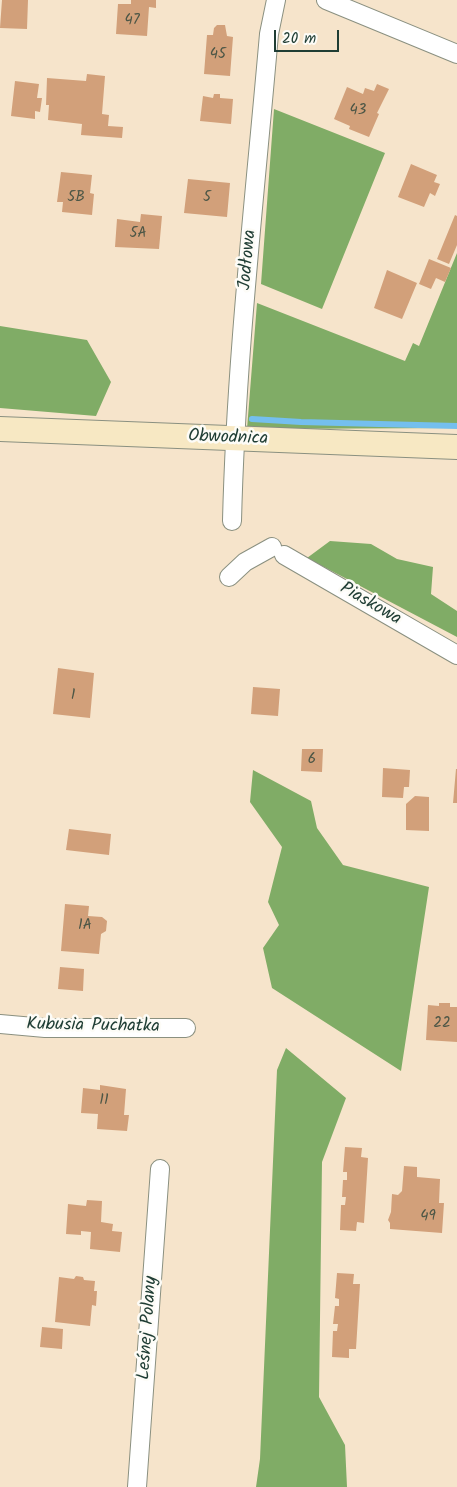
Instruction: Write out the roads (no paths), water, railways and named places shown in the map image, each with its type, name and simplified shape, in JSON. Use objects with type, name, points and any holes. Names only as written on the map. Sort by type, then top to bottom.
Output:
[{"type":"main road","name":"Obwodnica","points":[[0,429],[457,447]]},
{"type":"street","name":"Jodłowa","points":[[232,521],[234,439],[268,54],[276,0]]},
{"type":"street","points":[[326,0],[457,54]]},
{"type":"street","name":"Piaskowa","points":[[229,577],[245,562],[278,551],[457,655]]},
{"type":"street","name":"Kubusia Puchatka","points":[[0,1024],[45,1028],[186,1028]]},
{"type":"street","name":"Leśnej Polany","points":[[137,1487],[160,1169]]},
{"type":"waterway","points":[[252,419],[457,426]]}]
